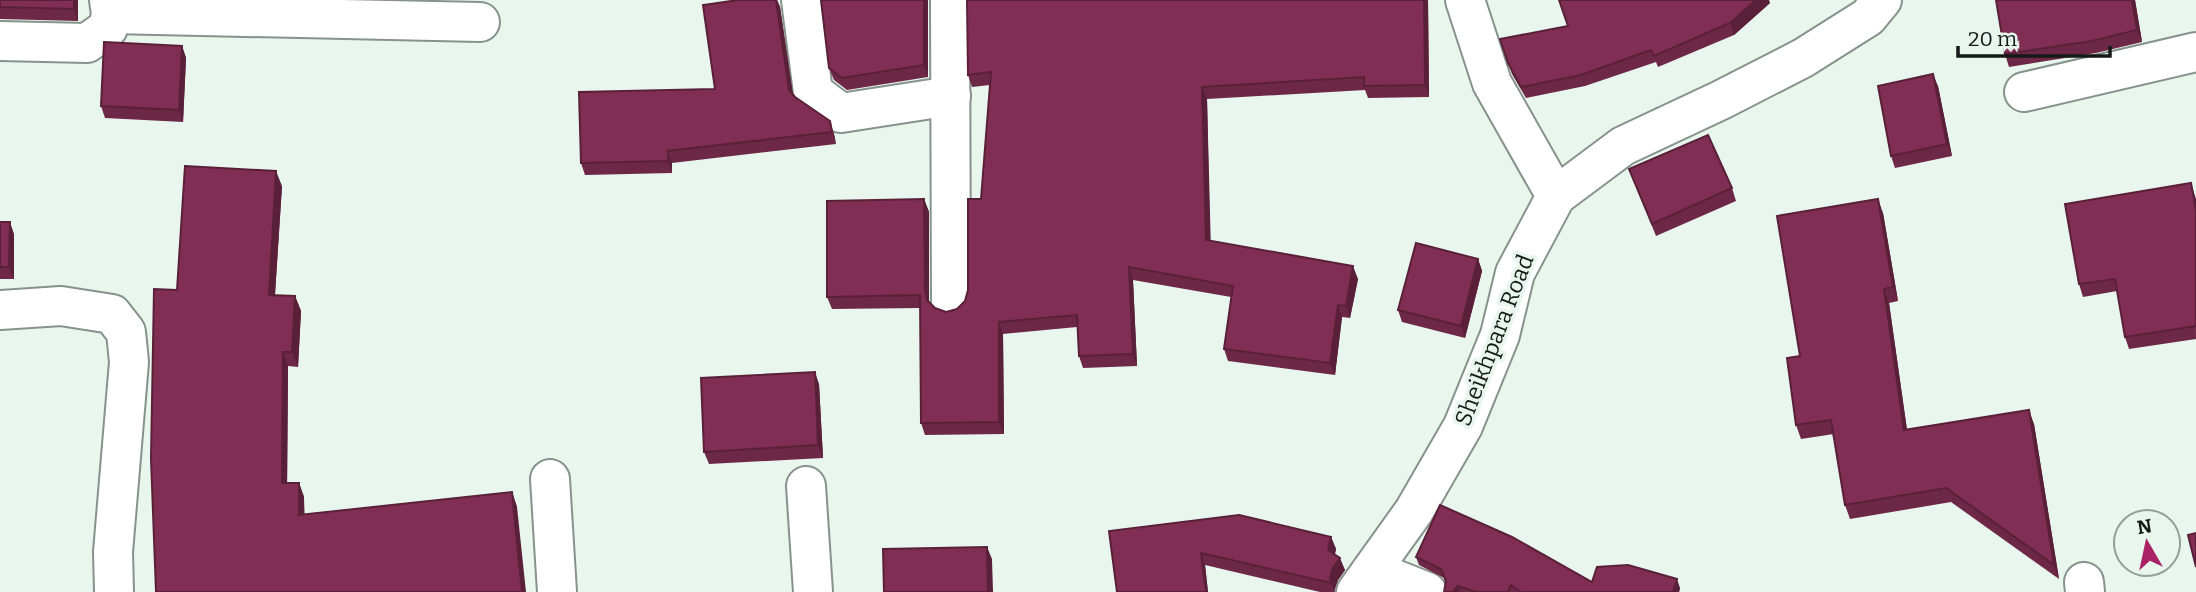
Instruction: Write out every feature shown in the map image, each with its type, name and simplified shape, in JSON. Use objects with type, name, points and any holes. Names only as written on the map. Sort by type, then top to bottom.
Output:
[{"type":"street","points":[[801,0],[813,92],[841,113],[951,96]]},
{"type":"street","points":[[950,0],[951,302]]},
{"type":"street","points":[[1465,0],[1492,83],[1556,196]]},
{"type":"street","name":"Sheikhpara Road","points":[[1364,581],[1414,510],[1463,426],[1500,335],[1515,273],[1556,196],[1623,146],[1803,58],[1868,17],[1882,0]]},
{"type":"street","points":[[0,41],[87,43],[108,28],[110,7],[480,22]]},
{"type":"street","points":[[2024,92],[2196,52]]},
{"type":"street","points":[[0,310],[61,306],[112,314],[125,332],[130,362],[113,552],[114,592]]},
{"type":"street","points":[[550,479],[557,592]]},
{"type":"street","points":[[806,486],[813,592]]},
{"type":"street","points":[[1364,581],[1427,592]]},
{"type":"building","points":[[0,0],[74,0],[74,9],[0,7]]},
{"type":"building","points":[[738,0],[776,0],[789,90],[830,121],[832,132],[668,151],[668,161],[581,163],[579,92],[715,89],[703,5]]},
{"type":"building","points":[[821,0],[924,0],[924,65],[842,78],[829,68]]},
{"type":"building","points":[[967,0],[1424,0],[1425,85],[1364,86],[1364,77],[1202,87],[1206,240],[1353,266],[1346,306],[1338,305],[1330,363],[1224,349],[1233,286],[1129,267],[1133,354],[1079,356],[1077,315],[999,322],[999,422],[921,423],[920,295],[827,297],[827,201],[924,199],[927,300],[935,308],[946,312],[957,309],[965,301],[968,290],[968,199],[981,199],[991,72],[968,75]]},
{"type":"building","points":[[1559,0],[1756,0],[1730,23],[1654,56],[1651,50],[1581,75],[1521,87],[1508,63],[1500,39],[1568,26]]},
{"type":"building","points":[[1996,0],[2132,0],[2137,30],[2092,41],[2005,54]]},
{"type":"building","points":[[104,42],[182,46],[179,110],[101,106]]},
{"type":"building","points":[[1933,74],[1947,144],[1891,156],[1878,86]]},
{"type":"building","points":[[1708,135],[1732,188],[1652,224],[1629,169]]},
{"type":"building","points":[[185,166],[276,171],[269,295],[295,296],[292,352],[283,352],[282,483],[299,483],[299,515],[512,492],[522,592],[156,592],[151,459],[154,289],[177,290]]},
{"type":"building","points":[[2191,183],[2196,211],[2196,326],[2125,337],[2115,279],[2079,284],[2065,204]]},
{"type":"building","points":[[1878,199],[1893,287],[1884,289],[1904,430],[2029,410],[2054,565],[1946,488],[1845,505],[1831,420],[1796,425],[1787,358],[1800,356],[1777,216]]},
{"type":"building","points":[[0,222],[10,222],[9,267],[0,267]]},
{"type":"building","points":[[1416,243],[1478,259],[1461,326],[1398,310]]},
{"type":"building","points":[[815,372],[818,445],[704,452],[701,378]]},
{"type":"building","points":[[1440,505],[1512,537],[1592,582],[1597,567],[1628,565],[1677,579],[1673,592],[1521,592],[1511,585],[1508,592],[1475,592],[1458,586],[1453,592],[1444,592],[1446,581],[1441,569],[1416,557]]},
{"type":"building","points":[[1239,515],[1331,537],[1328,550],[1340,558],[1333,568],[1331,583],[1201,553],[1206,592],[1117,592],[1109,531]]},
{"type":"building","points":[[2196,533],[2196,567],[2188,535]]},
{"type":"building","points":[[987,547],[988,592],[884,592],[883,549]]}]
